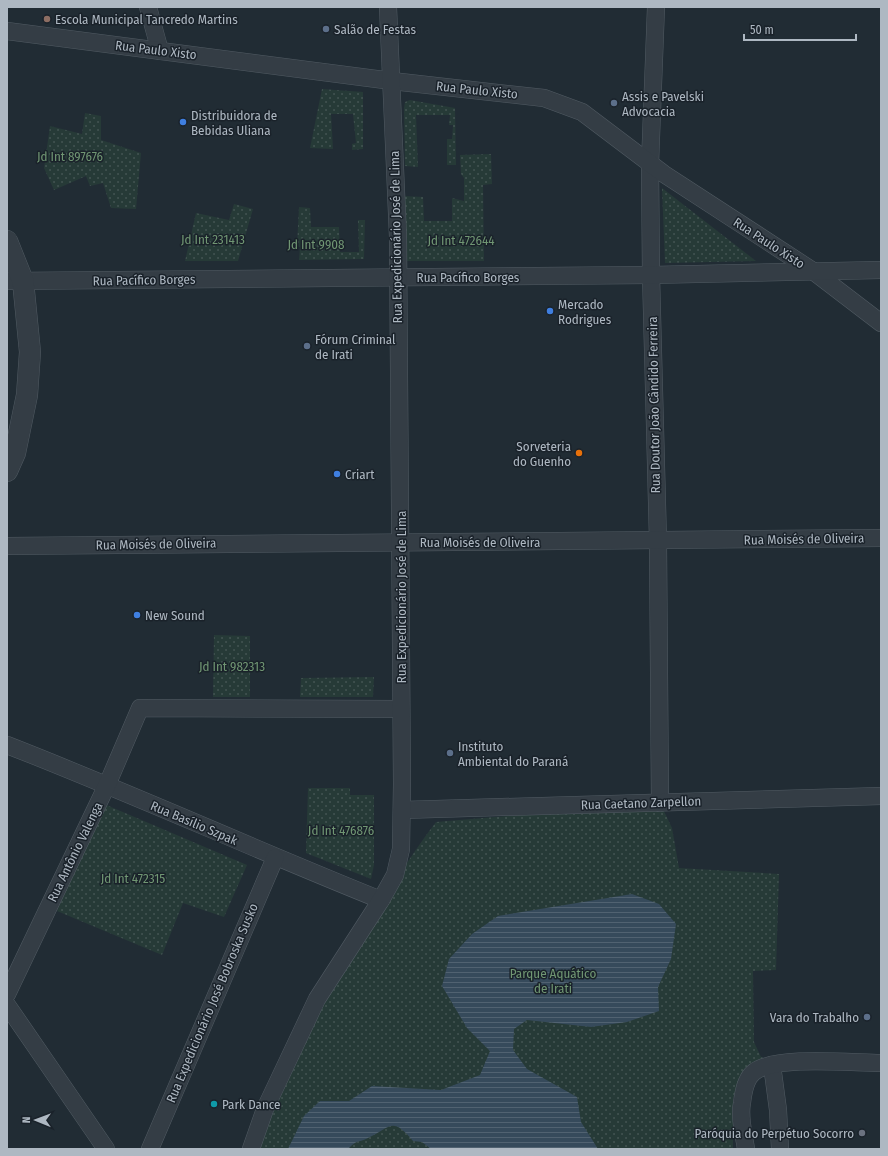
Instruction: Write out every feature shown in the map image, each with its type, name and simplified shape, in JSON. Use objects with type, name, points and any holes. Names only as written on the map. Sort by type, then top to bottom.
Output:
[{"type":"street","points":[[148,7],[160,51]]},
{"type":"street","name":"Rua Expedicionário José de Lima","points":[[250,1149],[265,1108],[316,999],[381,900],[395,875],[401,849],[401,542],[398,229],[388,7]]},
{"type":"street","name":"Rua Doutor João Cândido Ferreira","points":[[656,7],[650,164],[651,276],[658,541],[660,803]]},
{"type":"street","name":"Rua Paulo Xisto","points":[[7,31],[392,81],[544,98],[582,112],[650,164],[813,271],[881,323]]},
{"type":"street","points":[[7,242],[30,352],[27,395],[15,453],[7,471]]},
{"type":"street","name":"Rua Pacífico Borges","points":[[15,281],[651,276],[881,270]]},
{"type":"street","name":"Rua Moisés de Oliveira","points":[[7,546],[881,538]]},
{"type":"street","name":"Rua Antônio Valenga","points":[[7,994],[107,785],[140,708],[401,709]]},
{"type":"street","name":"Rua Basílio Szpak","points":[[7,745],[107,785],[275,858],[381,900]]},
{"type":"street","name":"Rua Caetano Zarpellon","points":[[402,810],[881,796]]},
{"type":"street","name":"Rua Expedicionário José Bobroska Susko","points":[[150,1149],[275,858]]},
{"type":"street","points":[[7,1005],[106,1149]]},
{"type":"street","points":[[746,1149],[741,1104],[746,1084],[753,1073],[783,1062],[881,1063]]},
{"type":"street","points":[[772,1065],[778,1110],[780,1149]]},
{"type":"green space","points":[[322,89],[363,92],[363,149],[352,150],[352,144],[356,143],[353,114],[331,114],[333,149],[310,148]]},
{"type":"green space","points":[[410,100],[455,108],[456,165],[447,165],[447,139],[452,139],[453,125],[449,125],[450,115],[416,115],[418,167],[405,166],[404,108],[405,102]]},
{"type":"green space","name":"Jd Int 897676","points":[[85,113],[101,116],[101,140],[141,153],[136,209],[111,208],[103,183],[90,186],[86,176],[54,190],[44,168],[50,126],[82,134]]},
{"type":"green space","name":"Jd Int 472644","points":[[491,154],[492,184],[483,185],[484,261],[404,261],[404,196],[423,197],[424,221],[452,221],[452,198],[464,201],[464,178],[461,174],[460,155]]},
{"type":"green space","points":[[662,188],[756,261],[665,263]]},
{"type":"green space","name":"Jd Int 231413","points":[[234,204],[253,209],[238,261],[185,261],[196,213],[229,220]]},
{"type":"green space","name":"Jd Int 9908","points":[[299,207],[310,208],[311,227],[339,227],[340,252],[359,252],[358,220],[365,220],[364,259],[299,260],[300,247],[297,246]]},
{"type":"green space","name":"Jd Int 982313","points":[[214,635],[250,636],[250,697],[213,697]]},
{"type":"green space","points":[[374,677],[373,697],[300,697],[301,678]]},
{"type":"green space","name":"Jd Int 476876","points":[[308,788],[350,788],[350,795],[374,795],[374,865],[371,879],[306,853]]},
{"type":"green space","name":"Parque Aquático de Irati","points":[[660,803],[672,828],[679,868],[779,874],[776,970],[753,971],[754,1042],[761,1057],[780,1064],[739,1081],[733,1099],[733,1149],[256,1149],[278,1096],[302,1045],[329,995],[395,882],[436,822]]},
{"type":"green space","name":"Jd Int 472315","points":[[104,804],[247,865],[224,917],[183,903],[162,955],[57,911]]},
{"type":"water","points":[[632,894],[659,904],[676,924],[671,959],[658,987],[659,1011],[627,1022],[591,1027],[527,1020],[514,1029],[513,1050],[527,1069],[577,1097],[581,1122],[598,1149],[431,1149],[422,1142],[413,1141],[400,1128],[391,1126],[353,1144],[348,1149],[288,1149],[304,1116],[320,1101],[349,1101],[372,1086],[441,1090],[480,1075],[490,1051],[467,1028],[442,986],[449,959],[472,934],[498,916]]},
{"type":"place","name":"Escola Municipal Tancredo Martins","points":[[47,19]]},
{"type":"place","name":"Salão de Festas","points":[[326,29]]},
{"type":"place","name":"Assis e Pavelski Advocacia","points":[[614,103]]},
{"type":"place","name":"Distribuidora de Bebidas Uliana","points":[[183,122]]},
{"type":"place","name":"Mercado Rodrigues","points":[[550,311]]},
{"type":"place","name":"Fórum Criminal de Irati","points":[[307,346]]},
{"type":"place","name":"Sorveteria do Guenho","points":[[579,453]]},
{"type":"place","name":"Criart","points":[[337,474]]},
{"type":"place","name":"New Sound","points":[[137,615]]},
{"type":"place","name":"Instituto Ambiental do Paraná","points":[[450,753]]},
{"type":"place","name":"Vara do Trabalho","points":[[867,1017]]},
{"type":"place","name":"Park Dance","points":[[214,1104]]},
{"type":"place","name":"Paróquia do Perpétuo Socorro","points":[[862,1133]]}]
